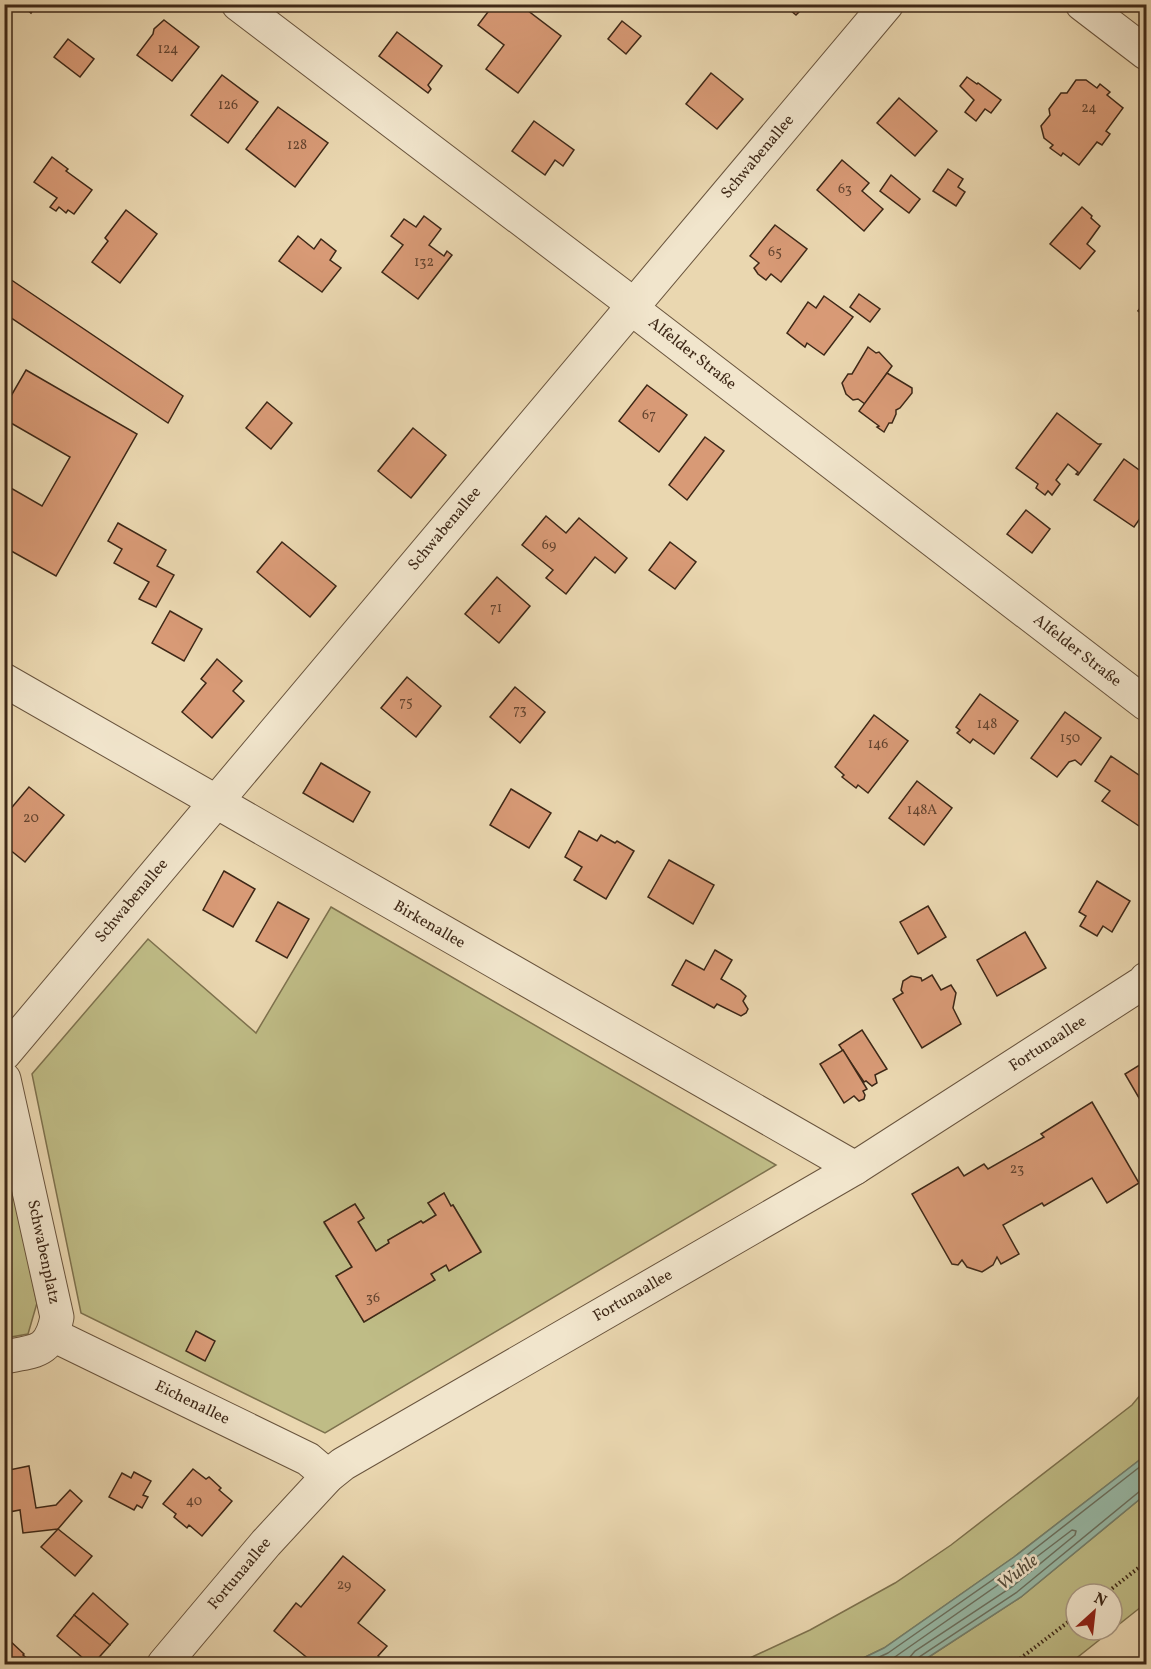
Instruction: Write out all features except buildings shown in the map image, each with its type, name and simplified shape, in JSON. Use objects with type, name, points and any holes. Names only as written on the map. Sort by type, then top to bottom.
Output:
[{"type":"street","name":"Alfelder Straße","points":[[238,4],[621,295],[631,308],[1146,704]]},
{"type":"street","name":"Schwabenallee","points":[[4,1054],[887,4]]},
{"type":"street","points":[[1082,4],[1146,53]]},
{"type":"street","name":"Birkenallee","points":[[4,680],[855,1168]]},
{"type":"street","name":"Fortunaallee","points":[[164,1665],[266,1543],[328,1476],[364,1451],[855,1168],[1146,979]]},
{"type":"street","name":"Schwabenplatz","points":[[4,1079],[57,1317],[53,1335]]},
{"type":"street","points":[[4,1357],[40,1350],[53,1335]]},
{"type":"street","name":"Eichenallee","points":[[53,1335],[308,1459],[328,1476]]},
{"type":"path","points":[[1120,1582],[1146,1562]]},
{"type":"path","points":[[1013,1665],[1064,1625]]},
{"type":"shaded area","points":[[331,907],[776,1165],[325,1433],[81,1313],[32,1074],[148,939],[256,1033]],"holes":[[[444,1193],[451,1206],[453,1205],[481,1251],[450,1270],[446,1265],[431,1274],[434,1280],[364,1322],[336,1276],[352,1267],[324,1223],[355,1204],[364,1218],[358,1222],[376,1251],[389,1243],[388,1240],[436,1215],[428,1203]]]},
{"type":"shaded area","points":[[4,1144],[37,1303],[28,1334],[5,1338]]},
{"type":"shaded area","points":[[1146,1388],[1146,1455],[1014,1557],[884,1648],[851,1664],[737,1664],[810,1630],[895,1583],[951,1545],[1132,1405]]},
{"type":"shaded area","points":[[1146,1494],[1146,1603],[1124,1620],[1124,1582],[1064,1582],[1064,1642],[1097,1642],[1069,1664],[918,1664],[1021,1597]]},
{"type":"water","name":"Wuhle","points":[[1146,1455],[1146,1494],[1021,1597],[918,1664],[851,1664],[884,1648],[1014,1557]]}]
